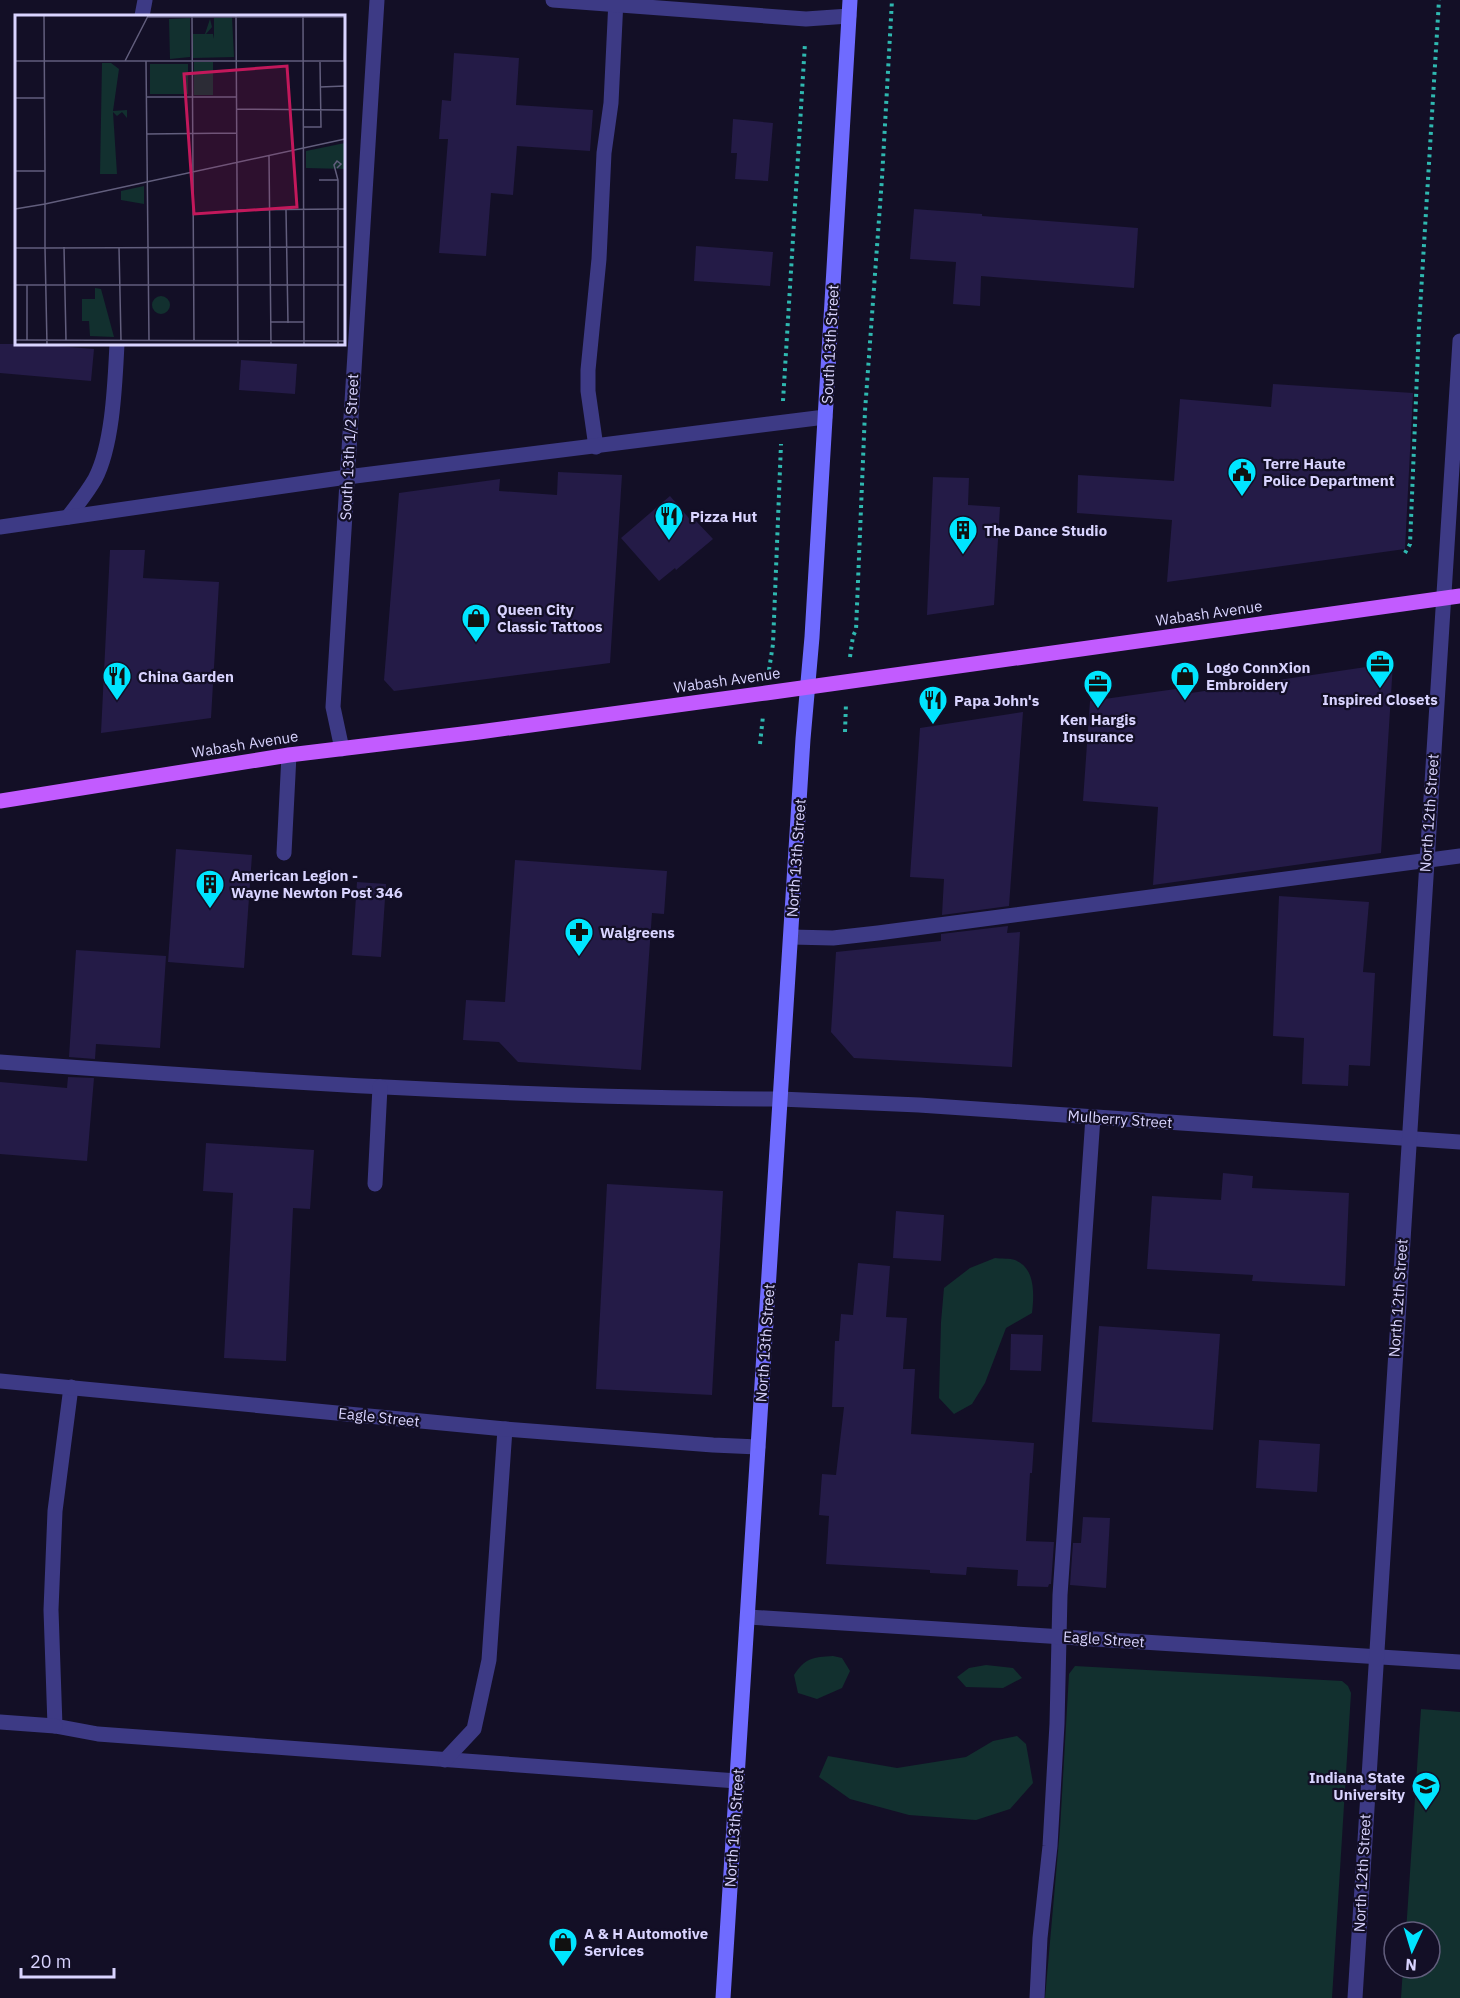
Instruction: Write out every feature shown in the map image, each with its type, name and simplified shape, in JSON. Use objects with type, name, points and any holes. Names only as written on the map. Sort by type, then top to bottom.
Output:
[{"type":"main road","name":"South 13th Street","points":[[808,687],[850,0]]},
{"type":"main road","name":"Wabash Avenue","points":[[0,801],[289,755],[766,693],[1460,596]]},
{"type":"main road","name":"North 13th Street","points":[[723,1998],[808,687]]},
{"type":"street","points":[[142,15],[145,0]]},
{"type":"street","name":"South 13th 1/2 Street","points":[[342,749],[333,707],[376,0]]},
{"type":"street","points":[[553,0],[806,19],[849,16]]},
{"type":"street","points":[[596,447],[588,392],[588,370],[599,259],[604,153],[611,103],[616,3]]},
{"type":"street","name":"North 12th Street","points":[[1355,1998],[1460,341]]},
{"type":"street","points":[[68,517],[94,479],[102,462],[114,398],[117,345]]},
{"type":"street","points":[[0,527],[347,477],[825,417]]},
{"type":"street","points":[[284,853],[289,755]]},
{"type":"street","points":[[791,937],[825,938],[878,933],[1460,856]]},
{"type":"street","name":"Mulberry Street","points":[[0,1062],[380,1087],[919,1105],[1460,1142]]},
{"type":"street","points":[[375,1184],[380,1087]]},
{"type":"street","points":[[1037,1998],[1058,1724],[1059,1636],[1093,1117]]},
{"type":"street","name":"Eagle Street","points":[[0,1381],[505,1429],[702,1445],[758,1447]]},
{"type":"street","points":[[55,1726],[51,1610],[54,1522],[71,1387]]},
{"type":"street","points":[[445,1760],[474,1729],[489,1660],[505,1429]]},
{"type":"street","name":"Eagle Street","points":[[748,1617],[1460,1662]]},
{"type":"street","points":[[0,1722],[55,1726],[98,1734],[737,1781]]},
{"type":"path","points":[[856,630],[865,411],[892,0]]},
{"type":"path","points":[[1405,553],[1410,544],[1419,326],[1439,0]]},
{"type":"path","points":[[760,744],[773,644],[781,424],[806,19]]},
{"type":"green space","points":[[995,1258],[1015,1260],[1027,1269],[1032,1283],[1032,1313],[1006,1328],[985,1383],[972,1404],[954,1414],[939,1398],[944,1288],[970,1268]]},
{"type":"green space","points":[[833,1656],[842,1658],[850,1671],[842,1688],[817,1699],[798,1693],[794,1675],[802,1665],[815,1658]]},
{"type":"green space","points":[[986,1665],[1013,1668],[1022,1678],[1003,1688],[966,1687],[957,1677],[969,1668]]},
{"type":"green space","points":[[1075,1666],[1342,1681],[1348,1686],[1351,1693],[1332,1998],[1045,1998],[1060,1829],[1069,1674]]},
{"type":"green space","points":[[1421,1709],[1460,1712],[1460,1998],[1401,1998],[1402,1980],[1442,1980],[1442,1920],[1407,1920]]},
{"type":"green space","points":[[1017,1736],[1026,1744],[1033,1783],[1010,1809],[976,1820],[909,1815],[850,1799],[819,1777],[828,1756],[897,1768],[966,1757],[993,1741]]},
{"type":"building","points":[[454,53],[519,58],[516,105],[593,110],[590,151],[517,146],[513,195],[491,193],[486,256],[439,253],[448,139],[439,139],[442,100],[451,101]]},
{"type":"building","points":[[733,119],[773,123],[768,181],[735,179],[737,153],[731,153]]},
{"type":"building","points":[[914,209],[1138,228],[1134,288],[981,276],[980,306],[953,304],[956,262],[910,259]]},
{"type":"building","points":[[696,246],[773,252],[770,286],[694,281]]},
{"type":"building","points":[[0,344],[94,349],[91,381],[0,373]]},
{"type":"building","points":[[241,360],[297,364],[295,394],[239,390]]},
{"type":"building","name":"Terre Haute Police Department","points":[[1273,384],[1413,393],[1405,549],[1167,582],[1172,520],[1077,513],[1078,475],[1174,481],[1180,399],[1271,407]]},
{"type":"building","points":[[558,472],[622,475],[610,663],[394,691],[384,680],[399,493],[500,479],[499,491],[557,495]]},
{"type":"building","name":"The Dance Studio","points":[[933,477],[969,478],[968,505],[1000,507],[994,605],[927,615]]},
{"type":"building","name":"Pizza Hut","points":[[670,496],[693,523],[696,521],[713,539],[659,581],[621,538]]},
{"type":"building","points":[[110,550],[145,550],[143,578],[219,582],[211,718],[101,733]]},
{"type":"building","points":[[1393,663],[1381,853],[1153,885],[1158,807],[1083,801],[1090,701],[1190,687],[1191,693]]},
{"type":"building","points":[[1023,712],[1009,906],[942,915],[944,879],[910,877],[920,728]]},
{"type":"building","name":"American Legion - Wayne Newton Post 346","points":[[176,849],[252,855],[244,968],[168,962]]},
{"type":"building","name":"Walgreens","points":[[515,860],[667,871],[664,914],[652,913],[641,1070],[518,1062],[499,1042],[463,1040],[466,1000],[505,1002]]},
{"type":"building","points":[[357,882],[386,884],[381,957],[352,955]]},
{"type":"building","points":[[1279,896],[1369,902],[1363,972],[1375,973],[1370,1066],[1349,1065],[1348,1086],[1302,1084],[1304,1038],[1273,1036]]},
{"type":"building","points":[[1008,926],[1007,933],[1020,932],[1012,1067],[854,1058],[831,1032],[836,952],[941,941],[941,934]]},
{"type":"building","points":[[76,950],[166,956],[160,1048],[96,1044],[95,1059],[69,1057]]},
{"type":"building","points":[[68,1077],[94,1078],[87,1161],[0,1154],[0,1082],[67,1088]]},
{"type":"building","points":[[206,1143],[314,1150],[310,1209],[293,1208],[286,1361],[224,1358],[233,1193],[203,1191]]},
{"type":"building","points":[[1223,1173],[1253,1176],[1252,1188],[1349,1193],[1345,1286],[1252,1281],[1253,1275],[1147,1269],[1152,1196],[1221,1200]]},
{"type":"building","points":[[607,1184],[723,1191],[712,1395],[596,1389]]},
{"type":"building","points":[[896,1211],[944,1215],[941,1261],[893,1258]]},
{"type":"building","points":[[858,1263],[890,1266],[886,1317],[907,1318],[903,1369],[915,1369],[911,1434],[1034,1443],[1026,1541],[1054,1542],[1051,1584],[1048,1587],[1017,1586],[1018,1570],[967,1567],[966,1575],[930,1573],[930,1570],[826,1564],[829,1516],[819,1515],[822,1474],[836,1475],[844,1407],[832,1407],[835,1341],[839,1341],[841,1314],[853,1315]]},
{"type":"building","points":[[1099,1326],[1220,1334],[1213,1430],[1092,1422]]},
{"type":"building","points":[[1011,1334],[1043,1335],[1041,1371],[1010,1370]]},
{"type":"building","points":[[1259,1440],[1320,1444],[1317,1492],[1256,1488]]},
{"type":"building","points":[[1083,1517],[1110,1518],[1106,1588],[1070,1585],[1073,1543],[1081,1543]]},
{"type":"place","name":"Terre Haute Police Department","points":[[1242,498]]},
{"type":"place","name":"Pizza Hut","points":[[669,542]]},
{"type":"place","name":"The Dance Studio","points":[[963,556]]},
{"type":"place","name":"Queen City Classic Tattoos","points":[[476,644]]},
{"type":"place","name":"Inspired Closets","points":[[1380,690]]},
{"type":"place","name":"China Garden","points":[[117,702]]},
{"type":"place","name":"Logo ConnXion Embroidery","points":[[1185,702]]},
{"type":"place","name":"Ken Hargis Insurance","points":[[1098,710]]},
{"type":"place","name":"Papa John's","points":[[933,726]]},
{"type":"place","name":"American Legion - Wayne Newton Post 346","points":[[210,910]]},
{"type":"place","name":"Walgreens","points":[[579,958]]},
{"type":"place","name":"Indiana State University","points":[[1426,1812]]},
{"type":"place","name":"A & H Automotive Services","points":[[563,1968]]}]
